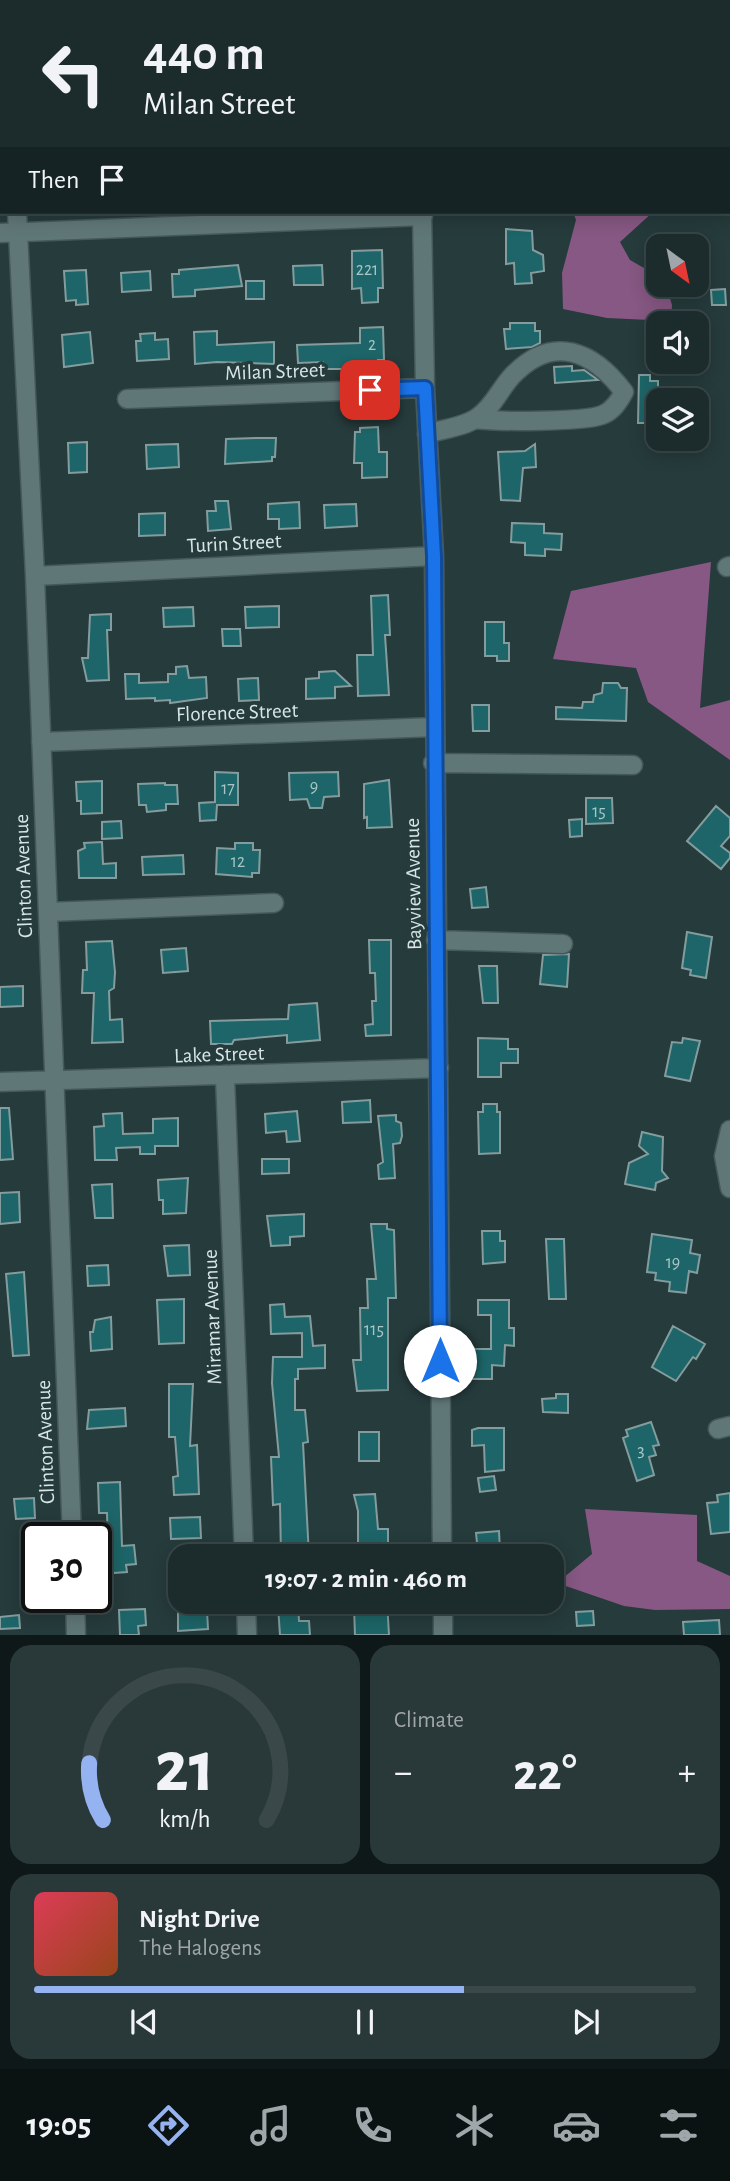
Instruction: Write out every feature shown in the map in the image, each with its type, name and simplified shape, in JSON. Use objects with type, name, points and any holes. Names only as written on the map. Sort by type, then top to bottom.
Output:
[{"type":"street","name":"Clinton Avenue","points":[[16,214],[9,232],[36,576],[52,1080],[71,1522]]},
{"type":"street","points":[[9,232],[422,214]]},
{"type":"street","name":"Bayview Avenue","points":[[422,214],[425,388],[434,556],[433,763],[439,1068],[442,1544]]},
{"type":"street","points":[[427,434],[476,419],[558,419],[602,415],[617,404],[624,392],[597,362],[581,353],[560,351],[521,367],[476,419]]},
{"type":"street","name":"Milan Street","points":[[127,399],[425,388]]},
{"type":"street","name":"Turin Street","points":[[36,576],[434,556]]},
{"type":"street","name":"Florence Street","points":[[40,742],[435,727]]},
{"type":"street","points":[[433,763],[633,765]]},
{"type":"street","points":[[48,912],[274,903]]},
{"type":"street","points":[[436,940],[563,944]]},
{"type":"street","name":"Lake Street","points":[[0,1082],[225,1077],[439,1068]]},
{"type":"street","name":"Miramar Avenue","points":[[225,1077],[244,1544]]},
{"type":"street","points":[[730,1130],[724,1156],[730,1188]]},
{"type":"street","points":[[75,1613],[76,1635]]},
{"type":"street","points":[[246,1614],[247,1635]]},
{"type":"street","points":[[443,1614],[443,1635]]},
{"type":"shaded area","points":[[574,214],[651,214],[620,242],[630,260],[646,269],[646,298],[670,298],[672,311],[646,311],[646,320],[607,318],[563,309],[562,273],[576,220]]},
{"type":"shaded area","points":[[711,562],[700,708],[730,700],[730,760],[648,702],[636,668],[553,659],[571,591]]},
{"type":"shaded area","points":[[585,1509],[697,1515],[697,1561],[730,1576],[730,1609],[655,1610],[624,1606],[564,1585],[564,1577],[592,1554]]},
{"type":"building","points":[[506,229],[532,231],[533,250],[543,255],[544,271],[531,273],[532,283],[515,284],[514,263],[506,264]]},
{"type":"building","points":[[382,250],[383,288],[378,288],[378,302],[362,303],[361,288],[352,289],[352,251]]},
{"type":"building","points":[[238,265],[242,286],[195,290],[195,296],[173,297],[172,274],[179,274],[179,270]]},
{"type":"building","points":[[322,265],[323,285],[294,285],[293,266]]},
{"type":"building","points":[[86,270],[88,304],[76,305],[76,300],[66,301],[64,271]]},
{"type":"building","points":[[150,271],[151,290],[122,292],[121,273]]},
{"type":"building","points":[[246,281],[264,281],[264,299],[246,299]]},
{"type":"building","points":[[725,289],[726,305],[712,305],[711,290]]},
{"type":"building","points":[[510,323],[535,323],[535,331],[540,331],[540,343],[532,347],[506,349],[504,329],[510,329]]},
{"type":"building","points":[[383,327],[384,360],[378,360],[378,369],[323,369],[323,362],[298,363],[297,345],[360,343],[360,328]]},
{"type":"building","points":[[217,331],[217,345],[274,342],[274,364],[195,364],[194,332]]},
{"type":"building","points":[[90,332],[93,363],[64,367],[62,335]]},
{"type":"building","points":[[155,333],[155,340],[168,339],[169,359],[137,361],[136,341],[141,341],[140,334]]},
{"type":"building","points":[[572,366],[572,371],[584,370],[598,380],[555,383],[554,367]]},
{"type":"building","points":[[639,375],[650,375],[650,381],[658,381],[658,388],[646,388],[646,423],[638,423]]},
{"type":"building","points":[[378,427],[379,452],[387,452],[387,477],[362,478],[362,463],[354,463],[355,432],[360,432],[360,428]]},
{"type":"building","points":[[276,438],[275,457],[272,457],[272,461],[225,464],[226,439]]},
{"type":"building","points":[[87,442],[87,472],[69,473],[68,443]]},
{"type":"building","points":[[178,444],[179,467],[147,469],[146,445]]},
{"type":"building","points":[[535,444],[536,467],[523,468],[520,501],[501,500],[498,452],[525,451]]},
{"type":"building","points":[[215,501],[228,501],[231,529],[208,531],[207,511],[216,511]]},
{"type":"building","points":[[299,502],[300,528],[279,529],[279,519],[268,519],[268,504]]},
{"type":"building","points":[[356,504],[357,526],[325,528],[324,505]]},
{"type":"building","points":[[165,513],[165,535],[139,536],[139,514]]},
{"type":"building","points":[[512,523],[544,524],[544,533],[562,534],[561,550],[545,549],[545,556],[525,555],[525,543],[511,542]]},
{"type":"building","points":[[388,595],[390,635],[385,635],[389,695],[358,696],[357,655],[373,655],[371,596]]},
{"type":"building","points":[[279,606],[279,627],[246,628],[245,607]]},
{"type":"building","points":[[193,607],[194,626],[164,627],[163,608]]},
{"type":"building","points":[[111,614],[111,630],[107,630],[109,680],[87,681],[82,658],[88,658],[90,615]]},
{"type":"building","points":[[485,622],[504,622],[504,643],[509,643],[509,661],[497,661],[497,656],[485,656]]},
{"type":"building","points":[[222,629],[240,629],[241,646],[223,646]]},
{"type":"building","points":[[187,666],[189,678],[206,677],[207,698],[170,703],[170,700],[155,701],[155,698],[126,699],[125,674],[139,674],[139,683],[168,682],[168,674],[176,674],[176,667]]},
{"type":"building","points":[[335,671],[351,686],[335,687],[335,698],[306,699],[306,679],[319,678],[319,672]]},
{"type":"building","points":[[258,678],[259,700],[239,701],[238,679]]},
{"type":"building","points":[[603,683],[618,683],[621,688],[627,688],[626,721],[556,719],[556,707],[582,708],[583,702],[593,702],[594,695],[602,693]]},
{"type":"building","points":[[472,705],[489,705],[489,731],[473,731]]},
{"type":"building","points":[[215,772],[238,773],[238,805],[217,805],[216,820],[200,821],[199,803],[215,802]]},
{"type":"building","points":[[338,772],[339,796],[324,797],[322,808],[310,808],[307,799],[290,800],[289,773]]},
{"type":"building","points":[[389,780],[392,827],[367,828],[367,817],[364,818],[364,784]]},
{"type":"building","points":[[102,781],[102,813],[81,814],[76,782]]},
{"type":"building","points":[[138,784],[177,785],[178,804],[166,804],[166,810],[147,812],[146,805],[139,805]]},
{"type":"building","points":[[586,798],[612,798],[613,823],[586,824]]},
{"type":"building","points":[[716,806],[730,818],[730,836],[721,846],[730,853],[730,858],[721,869],[687,841]]},
{"type":"building","points":[[582,819],[582,836],[570,837],[569,820]]},
{"type":"building","points":[[121,821],[122,838],[102,839],[102,822]]},
{"type":"building","points":[[102,842],[103,864],[116,863],[116,878],[79,878],[78,851],[85,848],[84,843]]},
{"type":"building","points":[[235,843],[253,843],[253,850],[260,850],[259,873],[252,873],[252,877],[216,874],[217,848],[235,849]]},
{"type":"building","points":[[183,855],[184,874],[143,875],[142,857]]},
{"type":"building","points":[[486,887],[488,907],[472,908],[470,889]]},
{"type":"building","points":[[687,932],[712,937],[706,978],[690,975],[691,970],[682,968]]},
{"type":"building","points":[[369,940],[391,940],[391,1035],[366,1036],[365,1025],[373,1024],[372,1001],[376,1001],[375,973],[370,973]]},
{"type":"building","points":[[112,941],[115,972],[114,988],[109,991],[110,1020],[122,1019],[123,1042],[92,1043],[94,993],[82,993],[83,970],[87,970],[86,942]]},
{"type":"building","points":[[186,948],[188,971],[163,973],[161,950]]},
{"type":"building","points":[[569,954],[567,987],[540,984],[543,955]]},
{"type":"building","points":[[479,966],[497,966],[498,1003],[483,1003]]},
{"type":"building","points":[[23,986],[23,1006],[0,1007],[0,987]]},
{"type":"building","points":[[317,1003],[320,1040],[287,1043],[287,1035],[234,1040],[232,1044],[211,1044],[210,1021],[288,1019],[289,1005]]},
{"type":"building","points":[[478,1038],[508,1039],[508,1049],[518,1049],[518,1063],[501,1063],[501,1077],[478,1077]]},
{"type":"building","points":[[683,1038],[700,1041],[690,1081],[665,1076],[672,1042],[682,1043]]},
{"type":"building","points":[[370,1100],[371,1122],[343,1123],[342,1102]]},
{"type":"building","points":[[483,1104],[497,1104],[497,1112],[500,1112],[500,1153],[479,1154],[478,1112],[483,1112]]},
{"type":"building","points":[[0,1108],[9,1108],[13,1159],[0,1160]]},
{"type":"building","points":[[297,1111],[300,1141],[287,1142],[286,1131],[266,1133],[265,1114]]},
{"type":"building","points":[[122,1113],[123,1134],[153,1133],[153,1119],[178,1118],[178,1146],[155,1146],[155,1154],[140,1154],[140,1147],[116,1148],[117,1160],[95,1160],[94,1127],[104,1126],[103,1114]]},
{"type":"building","points":[[396,1115],[396,1121],[401,1123],[402,1136],[400,1143],[393,1144],[395,1178],[379,1179],[378,1165],[383,1162],[378,1116]]},
{"type":"building","points":[[642,1132],[663,1137],[662,1171],[668,1178],[656,1183],[655,1190],[625,1184],[629,1163],[648,1154],[639,1146]]},
{"type":"building","points":[[262,1159],[289,1159],[289,1173],[262,1174]]},
{"type":"building","points":[[188,1178],[186,1213],[163,1214],[158,1180]]},
{"type":"building","points":[[112,1184],[113,1218],[95,1218],[92,1185]]},
{"type":"building","points":[[19,1192],[20,1222],[0,1224],[0,1193]]},
{"type":"building","points":[[304,1214],[304,1236],[290,1237],[290,1245],[271,1246],[267,1216]]},
{"type":"building","points":[[371,1224],[387,1224],[387,1229],[394,1230],[396,1298],[388,1298],[388,1390],[357,1391],[353,1360],[361,1360],[360,1308],[368,1308],[367,1279],[376,1279]]},
{"type":"building","points":[[482,1231],[500,1231],[500,1241],[505,1241],[505,1262],[483,1264]]},
{"type":"building","points":[[652,1234],[692,1240],[690,1253],[700,1255],[697,1273],[689,1271],[686,1293],[669,1291],[670,1282],[655,1280],[656,1273],[647,1272]]},
{"type":"building","points":[[546,1239],[564,1239],[566,1299],[549,1299]]},
{"type":"building","points":[[189,1245],[190,1275],[168,1276],[164,1246]]},
{"type":"building","points":[[108,1265],[109,1285],[88,1286],[87,1266]]},
{"type":"building","points":[[24,1272],[29,1355],[13,1356],[6,1274]]},
{"type":"building","points":[[184,1299],[184,1343],[159,1344],[157,1300]]},
{"type":"building","points":[[478,1300],[509,1300],[509,1328],[514,1328],[514,1346],[505,1345],[504,1366],[492,1365],[492,1379],[470,1379],[475,1349],[491,1349],[491,1315],[478,1315]]},
{"type":"building","points":[[284,1304],[285,1317],[310,1316],[313,1346],[325,1345],[325,1368],[298,1369],[298,1379],[295,1379],[295,1410],[305,1410],[308,1442],[303,1443],[308,1544],[281,1544],[280,1504],[273,1505],[271,1457],[279,1457],[272,1383],[273,1357],[302,1357],[302,1333],[271,1334],[270,1305]]},
{"type":"building","points":[[111,1317],[112,1349],[91,1351],[90,1332],[93,1332],[95,1320]]},
{"type":"building","points":[[673,1326],[705,1344],[696,1359],[693,1357],[676,1381],[652,1367]]},
{"type":"building","points":[[169,1384],[193,1384],[190,1446],[197,1445],[199,1494],[174,1495],[173,1477],[178,1476],[175,1437],[169,1437]]},
{"type":"building","points":[[556,1394],[568,1394],[568,1413],[543,1412],[542,1399],[556,1398]]},
{"type":"building","points":[[125,1408],[126,1426],[87,1429],[89,1410]]},
{"type":"building","points":[[651,1422],[659,1445],[653,1446],[656,1455],[649,1457],[654,1475],[637,1481],[623,1438],[628,1436],[626,1430]]},
{"type":"building","points":[[504,1428],[504,1470],[485,1472],[484,1445],[472,1446],[472,1430]]},
{"type":"building","points":[[359,1432],[379,1432],[379,1461],[359,1461]]},
{"type":"building","points":[[494,1476],[496,1490],[480,1492],[478,1478]]},
{"type":"building","points":[[120,1482],[122,1546],[134,1545],[136,1564],[126,1565],[127,1572],[114,1573],[112,1570],[112,1522],[107,1522],[107,1513],[99,1513],[98,1483]]},
{"type":"building","points":[[730,1493],[730,1532],[711,1534],[707,1503],[718,1502],[717,1495]]},
{"type":"building","points":[[375,1494],[378,1529],[388,1529],[388,1544],[358,1544],[358,1511],[354,1495]]},
{"type":"building","points":[[34,1498],[35,1518],[16,1519],[14,1499]]},
{"type":"building","points":[[200,1517],[201,1538],[171,1539],[170,1518]]},
{"type":"building","points":[[499,1531],[500,1544],[477,1544],[476,1533]]},
{"type":"building","points":[[145,1609],[146,1625],[138,1626],[139,1635],[120,1635],[119,1610]]},
{"type":"building","points":[[593,1611],[594,1625],[577,1626],[576,1612]]},
{"type":"building","points":[[178,1614],[207,1614],[208,1629],[178,1631]]},
{"type":"building","points":[[279,1614],[299,1614],[299,1621],[309,1621],[310,1635],[280,1635]]},
{"type":"building","points":[[354,1614],[388,1614],[389,1635],[355,1635]]},
{"type":"building","points":[[19,1615],[20,1628],[0,1629],[0,1617]]},
{"type":"building","points":[[719,1620],[720,1635],[684,1635],[683,1622]]},
{"type":"route","points":[[370,390],[425,388],[434,556],[433,763],[439,1068],[440,1361]]}]
